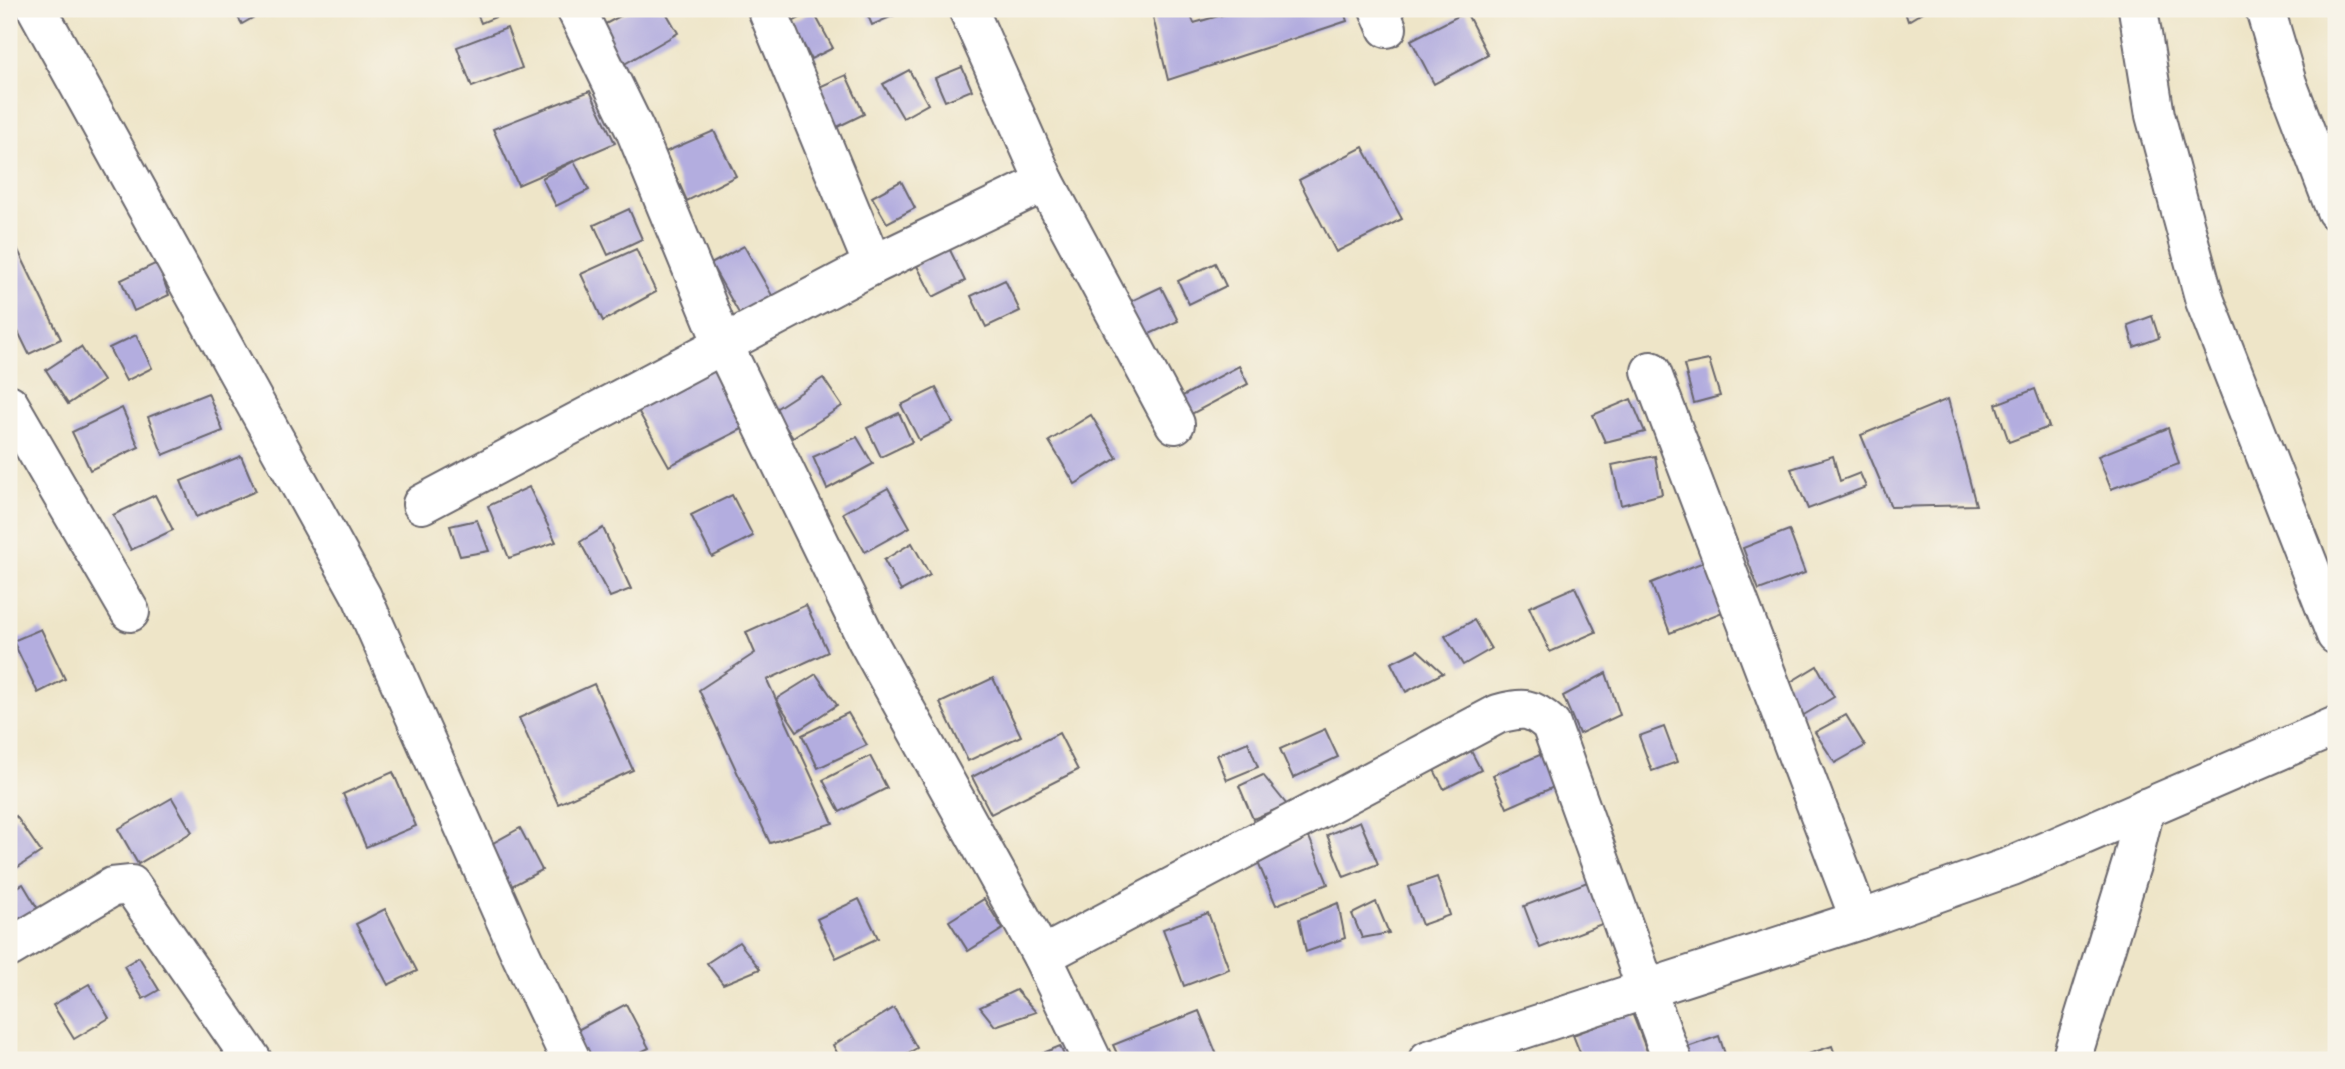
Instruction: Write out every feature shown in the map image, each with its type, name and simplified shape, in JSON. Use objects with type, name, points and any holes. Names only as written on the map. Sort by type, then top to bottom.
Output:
[{"type":"street","points":[[37,9],[362,597],[515,943],[570,1060]]},
{"type":"street","points":[[576,9],[635,130],[723,344],[867,640],[1042,956],[1092,1060]]},
{"type":"street","points":[[767,9],[873,265]]},
{"type":"street","points":[[968,9],[1045,182],[1175,424]]},
{"type":"street","points":[[2138,9],[2155,115],[2205,301],[2336,635]]},
{"type":"street","points":[[2265,9],[2287,83],[2336,211]]},
{"type":"street","points":[[422,504],[873,265],[1045,182]]},
{"type":"street","points":[[1651,371],[1860,920]]},
{"type":"street","points":[[9,404],[130,612]]},
{"type":"street","points":[[1042,956],[1497,714],[1515,710],[1535,711],[1551,726],[1672,1060]]},
{"type":"street","points":[[1428,1060],[1860,920],[2012,866],[2336,726]]},
{"type":"street","points":[[2071,1060],[2132,862],[2145,808]]},
{"type":"street","points":[[9,948],[112,887],[131,885],[251,1060]]},
{"type":"building","points":[[233,9],[268,9],[242,24]]},
{"type":"building","points":[[475,9],[509,9],[510,11],[481,23]]},
{"type":"building","points":[[633,9],[664,9],[678,33],[614,70],[598,28]]},
{"type":"building","points":[[865,9],[892,9],[895,15],[872,25]]},
{"type":"building","points":[[1151,9],[1188,9],[1194,23],[1243,9],[1343,9],[1347,21],[1168,80]]},
{"type":"building","points":[[1904,9],[1928,9],[1908,21]]},
{"type":"building","points":[[813,11],[833,48],[811,59],[792,22]]},
{"type":"building","points":[[1466,12],[1488,55],[1434,84],[1411,40]]},
{"type":"building","points":[[507,28],[522,68],[472,87],[457,47]]},
{"type":"building","points":[[962,67],[972,90],[945,101],[935,78]]},
{"type":"building","points":[[909,70],[928,104],[903,118],[883,84]]},
{"type":"building","points":[[846,75],[864,114],[831,130],[817,88]]},
{"type":"building","points":[[590,91],[615,143],[518,185],[493,129]]},
{"type":"building","points":[[714,131],[736,176],[687,201],[665,152]]},
{"type":"building","points":[[1363,147],[1402,219],[1336,252],[1299,180]]},
{"type":"building","points":[[574,161],[589,190],[556,206],[542,178]]},
{"type":"building","points":[[901,181],[915,208],[887,223],[872,197]]},
{"type":"building","points":[[629,209],[642,239],[608,255],[594,225]]},
{"type":"building","points":[[744,246],[773,297],[740,315],[711,264]]},
{"type":"building","points":[[17,248],[61,339],[29,354],[9,313],[9,252]]},
{"type":"building","points":[[949,248],[965,281],[933,297],[916,264]]},
{"type":"building","points":[[636,249],[656,292],[603,321],[581,274]]},
{"type":"building","points":[[157,263],[169,295],[134,311],[121,280]]},
{"type":"building","points":[[1215,263],[1226,286],[1189,304],[1178,281]]},
{"type":"building","points":[[1005,280],[1020,311],[986,327],[971,296]]},
{"type":"building","points":[[1161,287],[1178,321],[1141,338],[1125,304]]},
{"type":"building","points":[[2152,316],[2159,338],[2134,347],[2128,325]]},
{"type":"building","points":[[136,335],[152,368],[126,381],[109,348]]},
{"type":"building","points":[[81,347],[103,381],[68,404],[46,370]]},
{"type":"building","points":[[1709,360],[1720,396],[1694,403],[1684,365]]},
{"type":"building","points":[[715,361],[748,426],[669,466],[636,407]]},
{"type":"building","points":[[1239,366],[1248,384],[1184,418],[1175,400]]},
{"type":"building","points":[[823,378],[842,406],[793,438],[774,410]]},
{"type":"building","points":[[936,388],[953,423],[919,440],[901,405]]},
{"type":"building","points":[[2035,389],[2049,427],[2009,442],[1996,404]]},
{"type":"building","points":[[208,393],[223,431],[163,455],[148,417]]},
{"type":"building","points":[[1631,399],[1645,432],[1605,442],[1593,415]]},
{"type":"building","points":[[1948,399],[1976,505],[1891,507],[1861,435]]},
{"type":"building","points":[[122,408],[139,447],[90,470],[72,432]]},
{"type":"building","points":[[899,413],[912,442],[881,457],[867,428]]},
{"type":"building","points":[[1091,415],[1117,458],[1075,484],[1049,441]]},
{"type":"building","points":[[2168,428],[2179,464],[2111,489],[2098,456]]},
{"type":"building","points":[[857,437],[873,464],[827,489],[813,457]]},
{"type":"building","points":[[241,456],[256,491],[196,517],[181,481]]},
{"type":"building","points":[[1655,456],[1662,494],[1621,505],[1612,465]]},
{"type":"building","points":[[1833,456],[1840,481],[1860,473],[1866,487],[1808,509],[1791,469]]},
{"type":"building","points":[[529,487],[556,542],[509,558],[488,506]]},
{"type":"building","points":[[888,488],[910,527],[865,552],[843,513]]},
{"type":"building","points":[[155,495],[173,530],[131,550],[113,515]]},
{"type":"building","points":[[732,495],[753,536],[712,557],[691,515]]},
{"type":"building","points":[[477,520],[489,551],[460,556],[450,526]]},
{"type":"building","points":[[603,528],[631,589],[610,597],[580,542]]},
{"type":"building","points":[[1789,530],[1805,573],[1759,590],[1743,548]]},
{"type":"building","points":[[912,543],[930,575],[901,591],[884,560]]},
{"type":"building","points":[[1706,561],[1725,611],[1670,633],[1651,583]]},
{"type":"building","points":[[1575,587],[1596,632],[1550,652],[1529,607]]},
{"type":"building","points":[[806,605],[828,652],[767,680],[833,823],[770,843],[699,690],[755,653],[746,632]]},
{"type":"building","points":[[1474,620],[1491,649],[1463,665],[1445,636]]},
{"type":"building","points":[[41,629],[65,679],[38,693],[13,641]]},
{"type":"building","points":[[1418,650],[1443,673],[1406,692],[1391,663]]},
{"type":"building","points":[[1817,666],[1834,697],[1802,716],[1784,686]]},
{"type":"building","points":[[1606,673],[1620,715],[1579,734],[1563,696]]},
{"type":"building","points":[[816,674],[837,705],[797,731],[776,699]]},
{"type":"building","points":[[993,678],[1021,736],[968,761],[940,703]]},
{"type":"building","points":[[594,684],[633,770],[558,804],[519,718]]},
{"type":"building","points":[[848,713],[867,745],[818,768],[802,735]]},
{"type":"building","points":[[1846,715],[1865,746],[1835,763],[1815,732]]},
{"type":"building","points":[[1664,727],[1677,762],[1652,771],[1639,736]]},
{"type":"building","points":[[1325,729],[1338,757],[1293,778],[1280,749]]},
{"type":"building","points":[[1059,733],[1078,770],[991,814],[972,777]]},
{"type":"building","points":[[1248,742],[1258,767],[1227,780],[1217,755]]},
{"type":"building","points":[[1471,751],[1481,770],[1444,789],[1434,770]]},
{"type":"building","points":[[1542,754],[1556,786],[1507,808],[1493,775]]},
{"type":"building","points":[[870,756],[887,788],[840,812],[823,780]]},
{"type":"building","points":[[393,772],[416,826],[366,847],[343,794]]},
{"type":"building","points":[[1263,775],[1287,805],[1253,819],[1239,786]]},
{"type":"building","points":[[172,798],[192,832],[138,864],[118,829]]},
{"type":"building","points":[[16,816],[41,852],[9,873],[9,821]]},
{"type":"building","points":[[1360,821],[1378,864],[1344,877],[1327,835]]},
{"type":"building","points":[[520,828],[542,870],[508,888],[486,847]]},
{"type":"building","points":[[1309,837],[1328,884],[1276,905],[1256,858]]},
{"type":"building","points":[[1437,877],[1450,915],[1422,925],[1408,887]]},
{"type":"building","points":[[1590,881],[1607,922],[1540,948],[1524,906]]},
{"type":"building","points":[[23,884],[41,914],[14,930],[9,921],[9,892]]},
{"type":"building","points":[[859,899],[878,938],[836,958],[817,919]]},
{"type":"building","points":[[984,899],[1003,929],[968,951],[949,921]]},
{"type":"building","points":[[1376,902],[1389,933],[1362,938],[1352,914]]},
{"type":"building","points":[[1338,903],[1345,938],[1306,952],[1299,919]]},
{"type":"building","points":[[385,909],[417,971],[388,985],[356,924]]},
{"type":"building","points":[[1208,913],[1229,969],[1184,986],[1163,929]]},
{"type":"building","points":[[739,942],[760,969],[723,984],[707,963]]},
{"type":"building","points":[[139,957],[159,990],[143,999],[124,966]]},
{"type":"building","points":[[89,984],[109,1018],[74,1039],[53,1005]]},
{"type":"building","points":[[1016,990],[1036,1012],[995,1026],[980,1007]]},
{"type":"building","points":[[626,1004],[649,1048],[625,1060],[586,1060],[572,1033]]},
{"type":"building","points":[[894,1008],[917,1048],[896,1060],[841,1060],[833,1045]]},
{"type":"building","points":[[1199,1011],[1219,1060],[1120,1060],[1113,1045]]},
{"type":"building","points":[[1632,1013],[1650,1059],[1583,1060],[1573,1035]]},
{"type":"building","points":[[1719,1036],[1727,1060],[1682,1060],[1679,1050]]},
{"type":"building","points":[[1060,1046],[1066,1060],[1026,1060]]},
{"type":"building","points":[[1832,1046],[1837,1060],[1804,1060],[1802,1056]]}]
